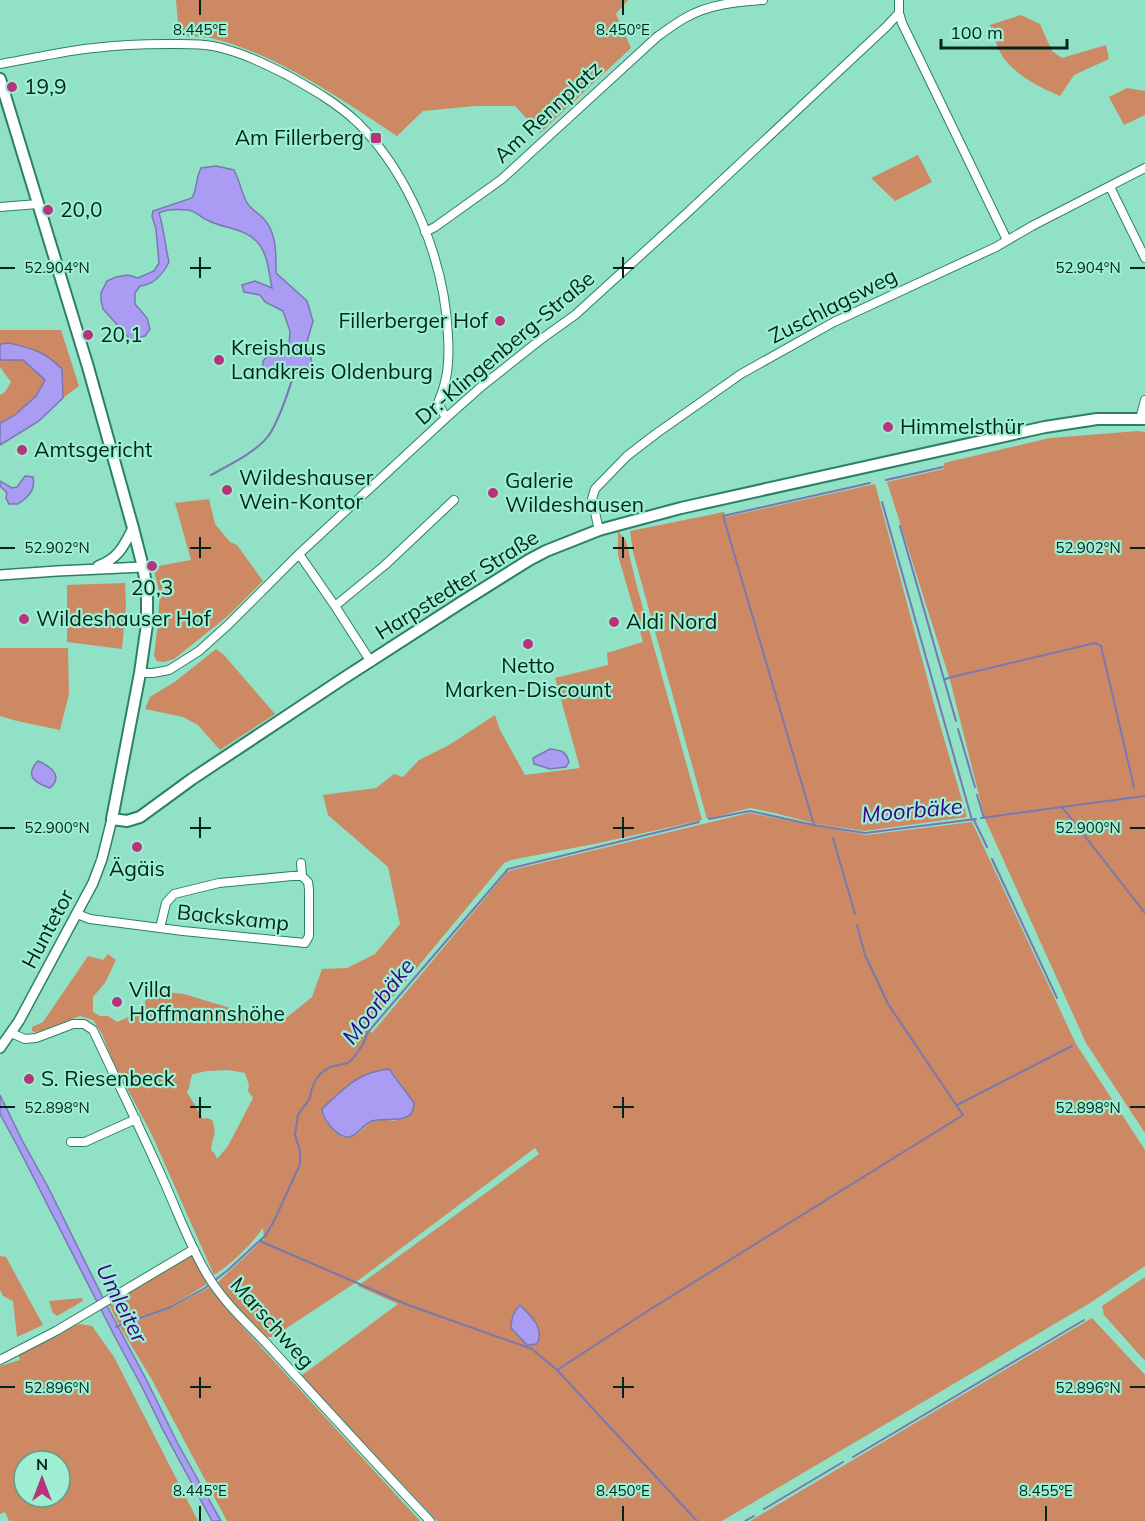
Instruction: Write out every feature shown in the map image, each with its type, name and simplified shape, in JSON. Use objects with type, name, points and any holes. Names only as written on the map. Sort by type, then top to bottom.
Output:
[{"type":"main road","points":[[0,79],[62,279],[133,528],[147,589],[147,624],[140,673],[112,819]]},
{"type":"main road","name":"Harpstedter Straße","points":[[112,819],[127,821],[140,817],[222,759],[370,662],[529,560],[555,547],[599,530],[681,508],[1045,427],[1097,419],[1142,419]]},
{"type":"street","name":"Am Rennplatz","points":[[425,232],[502,179],[670,27],[704,10],[732,2],[763,0]]},
{"type":"street","points":[[899,0],[902,23],[1007,240]]},
{"type":"street","name":"Dr.-Klingenberg-Straße","points":[[140,673],[170,670],[198,651],[446,418],[482,386],[575,315],[786,121],[899,13]]},
{"type":"street","points":[[0,64],[93,48],[148,44],[195,44],[224,48],[256,59],[309,87],[342,109],[360,125],[388,159],[403,183],[413,201],[440,274],[447,316],[449,356],[445,384],[438,402],[446,418]]},
{"type":"street","name":"Zuschlagsweg","points":[[599,530],[592,499],[595,489],[627,456],[741,374],[834,322],[1007,240],[1145,168]]},
{"type":"street","points":[[1110,187],[1145,258]]},
{"type":"street","points":[[0,207],[38,204]]},
{"type":"street","points":[[1142,419],[1145,400]]},
{"type":"street","points":[[334,606],[385,565],[454,500]]},
{"type":"street","points":[[88,569],[110,561],[124,547],[133,528]]},
{"type":"street","points":[[299,554],[370,662]]},
{"type":"street","points":[[0,575],[143,567]]},
{"type":"street","name":"Huntetor","points":[[0,1048],[11,1033],[93,883],[112,819]]},
{"type":"street","name":"Backskamp","points":[[77,914],[90,919],[183,931],[305,943],[309,936],[309,890],[308,882],[302,876],[301,863]]},
{"type":"street","name":"Backskamp","points":[[160,928],[166,903],[174,894],[219,883],[302,876]]},
{"type":"street","name":"Marschweg","points":[[11,1033],[25,1039],[36,1038],[73,1024],[84,1024],[93,1030],[194,1248],[215,1287],[225,1301],[430,1521]]},
{"type":"street","points":[[71,1142],[85,1142],[136,1119]]},
{"type":"street","points":[[0,1360],[56,1332],[194,1248]]},
{"type":"shaded area","points":[[176,0],[628,0],[616,14],[631,48],[540,133],[515,106],[476,106],[423,111],[397,136],[354,107],[284,66],[236,45],[211,38],[179,36]]},
{"type":"shaded area","points":[[1021,15],[1040,24],[1052,51],[1062,58],[1106,45],[1109,59],[1074,75],[1060,96],[1043,88],[1018,73],[1005,60],[990,25]]},
{"type":"shaded area","points":[[1127,88],[1145,91],[1145,115],[1124,125],[1109,97]]},
{"type":"shaded area","points":[[918,155],[932,182],[895,201],[871,178]]},
{"type":"shaded area","points":[[216,166],[234,170],[248,204],[263,218],[271,230],[275,244],[276,273],[307,301],[313,321],[307,342],[312,363],[308,370],[272,379],[263,372],[263,361],[275,348],[289,345],[290,331],[283,311],[265,302],[260,295],[244,292],[242,285],[255,281],[272,288],[264,253],[258,243],[247,234],[204,219],[190,210],[159,213],[169,262],[157,278],[149,284],[140,286],[135,293],[135,304],[147,318],[150,329],[145,336],[130,339],[103,309],[101,293],[107,281],[128,275],[138,278],[154,271],[159,263],[153,211],[192,198],[201,168]]},
{"type":"shaded area","points":[[0,330],[61,330],[79,386],[63,398],[62,369],[9,343],[0,344]]},
{"type":"shaded area","points":[[9,343],[38,352],[50,358],[62,369],[63,398],[39,421],[0,445],[0,423],[15,415],[36,396],[45,380],[23,360],[0,360],[0,344]]},
{"type":"shaded area","points":[[0,360],[23,360],[45,380],[37,396],[15,415],[0,423],[0,395],[5,392],[11,382],[0,367]]},
{"type":"shaded area","points":[[1145,432],[1145,1133],[1086,1043],[985,819],[950,680],[887,482],[944,469],[944,463],[1050,438]]},
{"type":"shaded area","points":[[25,476],[33,477],[34,482],[30,493],[18,504],[9,504],[6,498],[7,493],[0,486],[0,481],[12,488],[17,487]]},
{"type":"shaded area","points":[[875,484],[967,817],[864,831],[816,824],[750,808],[707,819],[633,552],[630,531],[724,512],[726,517]]},
{"type":"shaded area","points":[[209,499],[215,524],[230,542],[237,545],[263,581],[229,615],[174,659],[164,662],[157,661],[154,656],[160,594],[153,567],[191,560],[175,503]]},
{"type":"shaded area","points":[[618,531],[626,541],[702,820],[504,863],[371,1023],[365,1027],[372,1033],[507,872],[512,870],[749,813],[866,835],[972,822],[1076,1044],[1145,1150],[1145,1266],[1090,1303],[722,1521],[437,1521],[301,1376],[398,1304],[358,1286],[539,1154],[535,1148],[352,1285],[273,1337],[266,1337],[228,1297],[218,1282],[264,1239],[263,1228],[241,1254],[214,1275],[152,1135],[93,1020],[80,1016],[41,1031],[32,1031],[32,1027],[43,1022],[88,956],[103,960],[108,954],[116,960],[105,983],[93,997],[93,1012],[100,1016],[108,1016],[117,1022],[145,1010],[145,1001],[151,996],[164,992],[184,994],[280,1023],[312,997],[322,969],[347,968],[375,954],[400,924],[388,867],[328,815],[323,795],[376,788],[394,774],[403,777],[419,760],[449,745],[495,715],[500,730],[525,775],[580,768],[555,678],[608,665],[607,653],[643,642],[618,555]],"holes":[[[389,1069],[414,1103],[414,1108],[394,1121],[384,1119],[373,1121],[355,1135],[342,1137],[322,1115]],[[228,1070],[245,1073],[249,1085],[248,1091],[253,1098],[228,1146],[217,1159],[211,1150],[215,1132],[212,1120],[203,1119],[187,1092],[193,1074]]]},
{"type":"shaded area","points":[[125,583],[126,605],[122,649],[67,642],[67,585]]},
{"type":"shaded area","points":[[0,648],[68,648],[69,694],[60,730],[0,716]]},
{"type":"shaded area","points":[[216,649],[223,654],[275,714],[220,750],[198,725],[183,717],[145,709],[150,697],[176,681]]},
{"type":"shaded area","points":[[550,749],[565,753],[569,762],[566,767],[550,769],[534,764],[533,758]]},
{"type":"shaded area","points":[[38,761],[51,769],[56,776],[50,788],[33,778],[32,771]]},
{"type":"shaded area","points":[[389,1069],[414,1103],[409,1115],[398,1119],[372,1121],[350,1137],[345,1137],[333,1129],[324,1117],[322,1109],[344,1088],[360,1078]]},
{"type":"shaded area","points":[[0,1095],[178,1444],[221,1521],[212,1521],[163,1430],[0,1114]]},
{"type":"shaded area","points":[[0,1256],[6,1257],[43,1325],[17,1337],[13,1301],[3,1296],[0,1290]]},
{"type":"shaded area","points":[[190,1256],[196,1259],[207,1284],[170,1307],[119,1325],[109,1304]]},
{"type":"shaded area","points":[[1145,1277],[1145,1361],[1104,1315],[1102,1306]]},
{"type":"shaded area","points":[[210,1287],[243,1323],[241,1325],[420,1521],[227,1521],[151,1378],[120,1327],[171,1308]]},
{"type":"shaded area","points":[[82,1298],[83,1301],[57,1316],[53,1313],[49,1301]]},
{"type":"shaded area","points":[[520,1305],[538,1328],[537,1344],[527,1345],[511,1328],[513,1316]]},
{"type":"shaded area","points":[[1092,1318],[1145,1375],[1145,1521],[750,1521]]},
{"type":"shaded area","points":[[80,1324],[92,1326],[114,1357],[198,1521],[9,1521],[5,1512],[0,1514],[0,1366],[20,1360],[18,1353],[69,1327]]},
{"type":"waterway","points":[[211,475],[251,452],[269,435],[280,413],[294,374]]},
{"type":"waterway","points":[[886,480],[943,467]]},
{"type":"waterway","points":[[814,825],[723,516],[870,483]]},
{"type":"waterway","points":[[882,502],[972,820]]},
{"type":"waterway","points":[[900,526],[956,721]]},
{"type":"waterway","points":[[944,680],[1095,643],[1101,646],[1134,787]]},
{"type":"waterway","points":[[958,729],[975,787]]},
{"type":"waterway","points":[[977,795],[984,818]]},
{"type":"waterway","points":[[1062,807],[1145,796]]},
{"type":"waterway","name":"Moorbäke","points":[[981,818],[1062,807],[1145,913]]},
{"type":"waterway","name":"Moorbäke","points":[[709,819],[750,811],[865,833],[976,819]]},
{"type":"waterway","points":[[974,820],[987,847]]},
{"type":"waterway","name":"Moorbäke","points":[[116,1327],[171,1307],[205,1288],[266,1235],[300,1164],[300,1151],[295,1135],[298,1115],[310,1098],[315,1081],[330,1067],[348,1063],[354,1057],[368,1032],[508,869],[699,822]]},
{"type":"waterway","points":[[833,838],[855,914]]},
{"type":"waterway","points":[[992,859],[1057,998]]},
{"type":"waterway","points":[[557,1370],[963,1115],[888,1004],[865,955],[857,925]]},
{"type":"waterway","points":[[957,1105],[1072,1046]]},
{"type":"waterway","points":[[260,1241],[408,1305],[532,1349],[557,1370],[697,1521]]},
{"type":"waterway","points":[[853,1457],[1084,1320]]},
{"type":"waterway","points":[[764,1509],[843,1462]]},
{"type":"waterway","points":[[745,1521],[754,1516]]},
{"type":"place","name":"19,9","points":[[12,87]]},
{"type":"place","name":"Am Fillerberg","points":[[376,138]]},
{"type":"place","name":"20,0","points":[[48,210]]},
{"type":"place","name":"Fillerberger Hof","points":[[500,321]]},
{"type":"place","name":"20,1","points":[[88,335]]},
{"type":"place","name":"Kreishaus Landkreis Oldenburg","points":[[219,360]]},
{"type":"place","name":"Himmelsthür","points":[[888,427]]},
{"type":"place","name":"Amtsgericht","points":[[22,450]]},
{"type":"place","name":"Wildeshauser Wein-Kontor","points":[[227,490]]},
{"type":"place","name":"Galerie Wildeshausen","points":[[493,493]]},
{"type":"place","name":"20,3","points":[[152,566]]},
{"type":"place","name":"Wildeshauser Hof","points":[[24,619]]},
{"type":"place","name":"Aldi Nord","points":[[614,622]]},
{"type":"place","name":"Netto Marken-Discount","points":[[528,644]]},
{"type":"place","name":"Ägäis","points":[[137,847]]},
{"type":"place","name":"Villa Hoffmannshöhe","points":[[117,1002]]},
{"type":"place","name":"S. Riesenbeck","points":[[29,1079]]},
{"type":"water label","name":"Umleiter","points":[[122,1303]]}]
